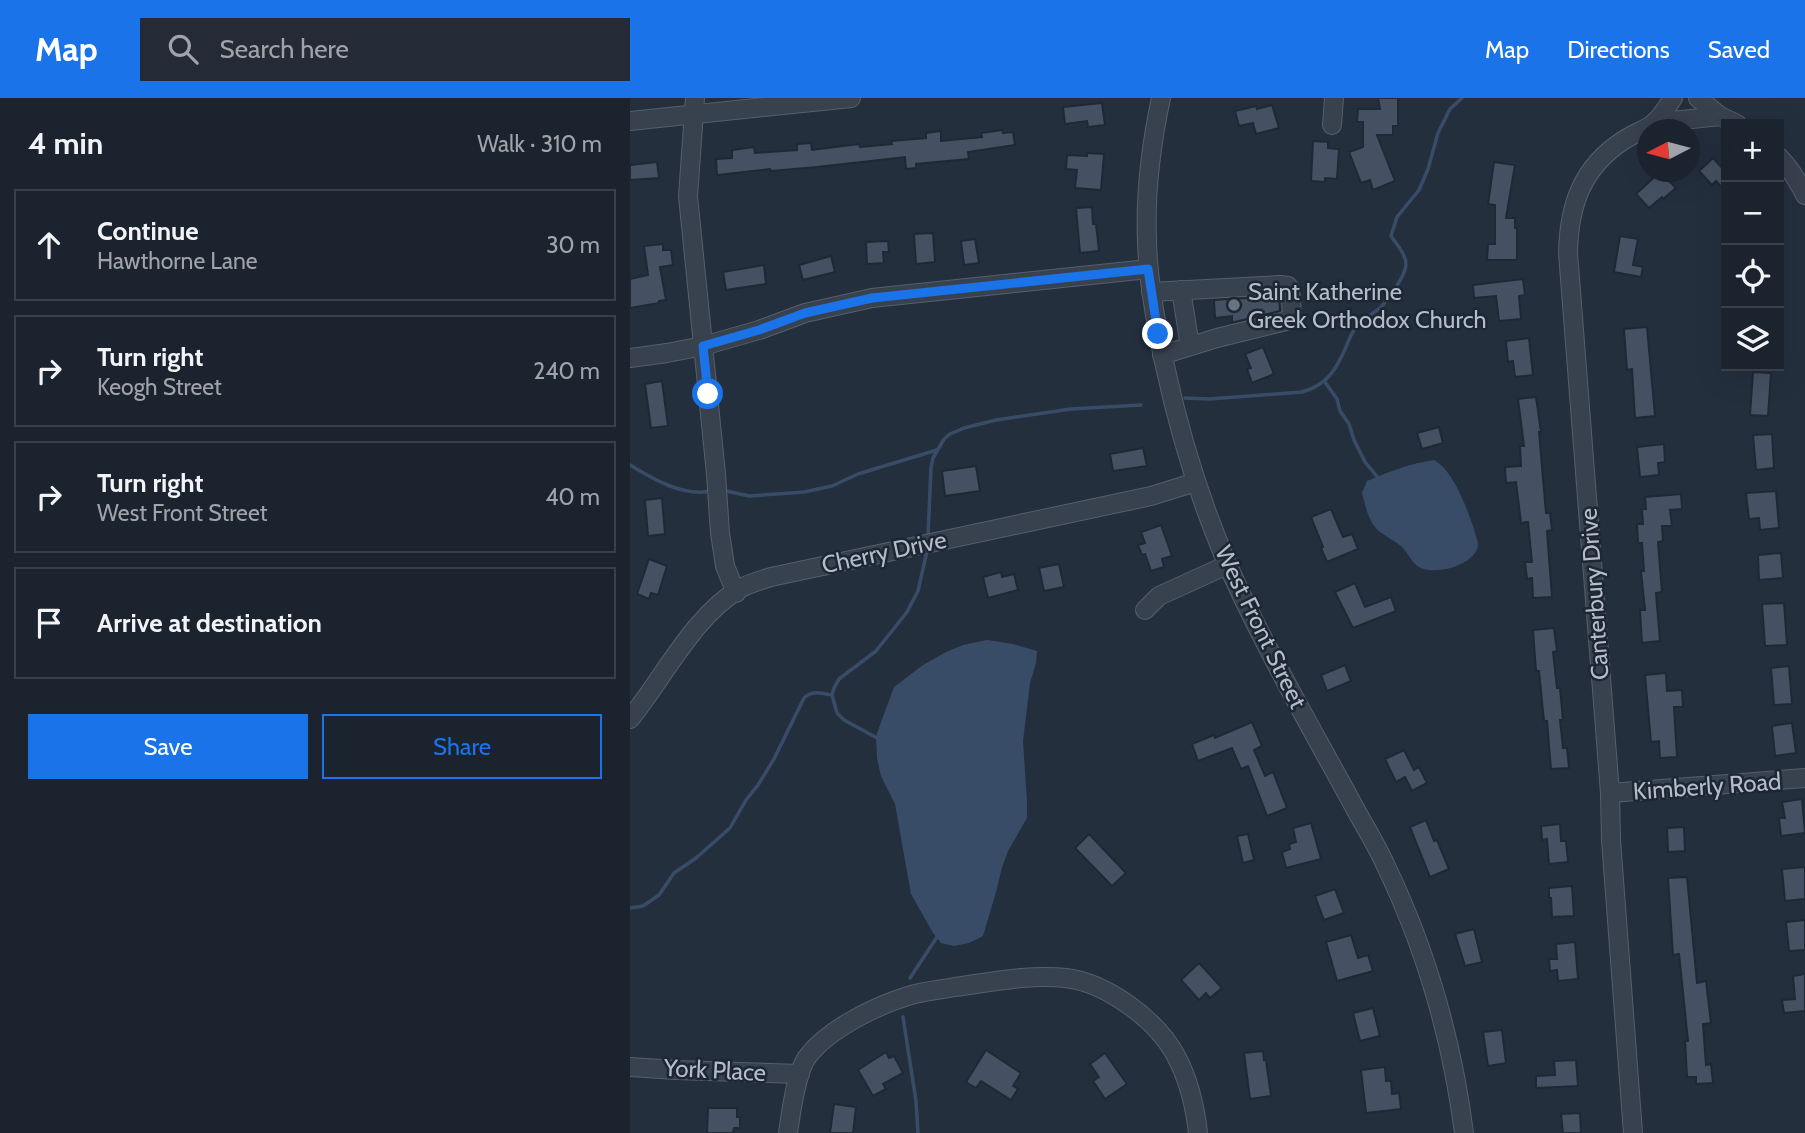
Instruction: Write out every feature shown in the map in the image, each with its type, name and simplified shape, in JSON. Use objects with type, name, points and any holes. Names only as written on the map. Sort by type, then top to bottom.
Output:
[{"type":"street","points":[[630,121],[694,106],[851,98]]},
{"type":"street","name":"West Front Street","points":[[1161,98],[1149,174],[1148,269],[1162,355],[1181,435],[1227,565],[1262,638],[1385,863],[1412,925],[1451,1052],[1464,1133]]},
{"type":"street","points":[[1332,125],[1334,98]]},
{"type":"street","name":"Canterbury Drive","points":[[1657,119],[1673,98]]},
{"type":"street","points":[[1698,98],[1726,119]]},
{"type":"street","points":[[694,106],[688,196],[720,533],[725,566],[736,593]]},
{"type":"street","points":[[1692,119],[1720,116]]},
{"type":"street","name":"Canterbury Drive","points":[[1633,1133],[1610,793],[1568,253],[1569,232],[1578,194],[1588,174],[1609,150],[1637,132]]},
{"type":"street","points":[[1784,163],[1805,195]]},
{"type":"street","points":[[630,358],[703,346],[805,313],[872,298],[1148,269]]},
{"type":"street","points":[[1151,292],[1280,285],[1290,289],[1292,310],[1286,321],[1162,355]]},
{"type":"street","points":[[1181,290],[1191,346]]},
{"type":"street","name":"Cherry Drive","points":[[630,719],[697,627],[713,609],[742,588],[771,577],[1151,496],[1196,482]]},
{"type":"street","points":[[1145,610],[1159,596],[1227,565]]},
{"type":"street","name":"Kimberly Road","points":[[1610,793],[1805,778]]},
{"type":"street","points":[[788,1133],[800,1074],[807,1058],[823,1041],[849,1023],[881,1006],[910,995],[1018,977],[1067,978],[1093,984],[1125,1002],[1153,1026],[1175,1054],[1187,1080],[1198,1133]]},
{"type":"street","name":"York Place","points":[[630,1067],[800,1074]]},
{"type":"water","points":[[1434,460],[1448,473],[1459,491],[1478,545],[1476,552],[1463,563],[1435,570],[1419,567],[1402,547],[1376,528],[1368,514],[1362,493],[1367,481],[1400,468]]},
{"type":"water","points":[[987,640],[1037,651],[1023,741],[1027,818],[1002,867],[983,936],[954,946],[941,943],[911,894],[895,804],[881,776],[876,736],[894,687],[946,652]]},
{"type":"building","points":[[1378,98],[1398,98],[1398,126],[1393,126],[1393,135],[1377,135],[1395,181],[1373,190],[1370,180],[1361,183],[1349,152],[1363,147],[1363,122],[1357,122],[1358,109],[1380,109]]},
{"type":"building","points":[[1102,103],[1105,125],[1088,127],[1087,121],[1065,124],[1063,107]]},
{"type":"building","points":[[1272,105],[1279,128],[1256,134],[1253,123],[1239,126],[1235,111]]},
{"type":"building","points":[[1002,130],[1003,133],[1013,132],[1015,145],[968,152],[969,159],[916,164],[916,168],[906,169],[905,157],[717,175],[716,159],[732,158],[732,150],[754,147],[755,153],[797,150],[797,144],[811,143],[812,150],[859,144],[860,147],[926,138],[926,133],[941,131],[941,141],[982,137],[981,133]]},
{"type":"building","points":[[1313,141],[1328,142],[1328,148],[1339,149],[1337,179],[1311,181]]},
{"type":"building","points":[[1087,153],[1104,154],[1101,190],[1075,188],[1077,170],[1066,169],[1067,155],[1087,156]]},
{"type":"building","points":[[1713,158],[1721,167],[1721,186],[1716,181],[1712,185],[1700,170]]},
{"type":"building","points":[[657,162],[659,178],[630,180],[630,165]]},
{"type":"building","points":[[1494,162],[1515,165],[1506,218],[1515,218],[1517,260],[1487,260],[1488,244],[1495,244],[1495,205],[1488,204]]},
{"type":"building","points":[[1649,182],[1670,182],[1676,188],[1649,208],[1636,194]]},
{"type":"building","points":[[1092,207],[1099,251],[1080,253],[1076,208]]},
{"type":"building","points":[[933,233],[935,262],[916,264],[914,234]]},
{"type":"building","points":[[1620,236],[1638,239],[1633,265],[1643,267],[1641,277],[1614,272]]},
{"type":"building","points":[[975,239],[979,263],[964,265],[961,241]]},
{"type":"building","points":[[888,241],[889,252],[883,252],[884,263],[867,264],[866,242]]},
{"type":"building","points":[[663,244],[663,250],[671,250],[673,265],[660,267],[666,300],[630,308],[630,279],[648,275],[644,246]]},
{"type":"building","points":[[831,256],[835,272],[803,280],[799,265]]},
{"type":"building","points":[[764,265],[766,284],[726,290],[723,272]]},
{"type":"building","points":[[1523,279],[1525,295],[1519,296],[1521,319],[1499,321],[1496,296],[1474,298],[1473,285]]},
{"type":"building","points":[[1279,296],[1280,311],[1235,322],[1232,322],[1232,316],[1215,318],[1214,300]]},
{"type":"building","points":[[1647,327],[1655,416],[1635,418],[1632,369],[1627,370],[1624,329]]},
{"type":"building","points":[[1529,338],[1533,375],[1515,377],[1513,361],[1508,362],[1506,341]]},
{"type":"building","points":[[1263,347],[1274,374],[1252,383],[1247,369],[1251,368],[1245,354]]},
{"type":"building","points":[[1753,372],[1771,373],[1768,416],[1750,415]]},
{"type":"building","points":[[662,381],[668,426],[651,428],[645,384]]},
{"type":"building","points":[[1536,397],[1546,513],[1550,513],[1552,530],[1547,531],[1552,597],[1533,598],[1532,578],[1527,579],[1525,562],[1532,562],[1528,522],[1521,523],[1516,482],[1506,483],[1505,467],[1521,466],[1520,446],[1524,446],[1518,399]]},
{"type":"building","points":[[1439,427],[1443,443],[1422,449],[1417,433]]},
{"type":"building","points":[[1772,434],[1774,468],[1756,470],[1753,435]]},
{"type":"building","points":[[1664,444],[1665,462],[1658,463],[1659,475],[1640,477],[1637,447]]},
{"type":"building","points":[[1143,448],[1147,466],[1113,471],[1110,454]]},
{"type":"building","points":[[976,466],[980,491],[945,496],[942,471]]},
{"type":"building","points":[[1776,491],[1779,528],[1760,530],[1759,518],[1749,519],[1746,493]]},
{"type":"building","points":[[1681,494],[1682,509],[1670,510],[1672,526],[1662,526],[1663,541],[1658,542],[1662,592],[1656,593],[1660,641],[1642,643],[1640,610],[1645,610],[1641,571],[1644,571],[1642,543],[1638,543],[1637,524],[1643,524],[1642,509],[1646,509],[1645,497]]},
{"type":"building","points":[[662,498],[665,534],[648,536],[645,500]]},
{"type":"building","points":[[1331,509],[1343,537],[1352,534],[1358,549],[1327,562],[1311,517]]},
{"type":"building","points":[[1161,525],[1172,556],[1162,559],[1164,567],[1151,571],[1145,554],[1142,555],[1138,545],[1145,543],[1141,532]]},
{"type":"building","points":[[1781,553],[1783,578],[1759,580],[1758,555]]},
{"type":"building","points":[[649,559],[667,566],[658,595],[651,593],[649,599],[637,594]]},
{"type":"building","points":[[1059,564],[1064,587],[1044,591],[1039,568]]},
{"type":"building","points":[[1001,572],[1002,577],[1014,574],[1018,590],[988,598],[983,577]]},
{"type":"building","points":[[1355,583],[1365,607],[1391,597],[1396,611],[1353,628],[1335,592]]},
{"type":"building","points":[[1784,603],[1787,645],[1765,646],[1762,604]]},
{"type":"building","points":[[1554,628],[1557,651],[1553,652],[1557,688],[1560,688],[1563,748],[1567,748],[1569,768],[1551,769],[1547,721],[1544,721],[1539,671],[1536,671],[1533,630]]},
{"type":"building","points":[[1345,665],[1351,681],[1327,691],[1321,675]]},
{"type":"building","points":[[1789,666],[1792,704],[1774,705],[1771,668]]},
{"type":"building","points":[[1666,673],[1667,691],[1682,690],[1683,707],[1674,707],[1677,757],[1660,758],[1659,741],[1651,742],[1645,675]]},
{"type":"building","points":[[1252,722],[1262,746],[1254,750],[1265,776],[1273,772],[1287,808],[1267,816],[1248,766],[1241,769],[1232,748],[1198,761],[1192,744],[1214,735],[1215,738]]},
{"type":"building","points":[[1792,723],[1796,753],[1775,756],[1772,726]]},
{"type":"building","points":[[1404,750],[1414,770],[1419,767],[1427,783],[1412,791],[1405,777],[1396,782],[1385,759]]},
{"type":"building","points":[[1802,799],[1805,833],[1781,836],[1779,818],[1785,818],[1782,802]]},
{"type":"building","points":[[1426,820],[1449,869],[1430,877],[1410,827]]},
{"type":"building","points":[[1311,823],[1321,859],[1286,868],[1282,852],[1290,849],[1289,844],[1296,842],[1293,828]]},
{"type":"building","points":[[1560,824],[1561,841],[1566,841],[1568,862],[1549,864],[1547,839],[1542,840],[1541,826]]},
{"type":"building","points":[[1684,827],[1685,851],[1668,852],[1667,828]]},
{"type":"building","points":[[1089,834],[1126,873],[1112,886],[1075,848]]},
{"type":"building","points":[[1248,834],[1254,860],[1243,863],[1237,836]]},
{"type":"building","points":[[1805,867],[1805,899],[1785,901],[1782,869]]},
{"type":"building","points":[[1687,877],[1697,983],[1706,981],[1711,1023],[1703,1024],[1706,1065],[1711,1064],[1713,1083],[1696,1084],[1696,1077],[1687,1077],[1685,1041],[1688,1041],[1679,954],[1673,955],[1668,878]]},
{"type":"building","points":[[1572,886],[1574,916],[1552,917],[1549,888]]},
{"type":"building","points":[[1335,889],[1344,913],[1324,920],[1315,896]]},
{"type":"building","points":[[1805,920],[1805,950],[1789,951],[1786,922]]},
{"type":"building","points":[[1474,929],[1482,962],[1465,966],[1455,934]]},
{"type":"building","points":[[1351,935],[1358,958],[1368,955],[1373,971],[1337,981],[1326,942]]},
{"type":"building","points":[[1575,942],[1578,979],[1558,981],[1557,970],[1550,971],[1549,959],[1557,959],[1556,944]]},
{"type":"building","points":[[1199,963],[1222,988],[1210,998],[1206,993],[1199,1000],[1181,980]]},
{"type":"building","points":[[1805,974],[1805,1011],[1784,1013],[1782,1000],[1795,999],[1793,976]]},
{"type":"building","points":[[1373,1008],[1380,1036],[1360,1041],[1353,1013]]},
{"type":"building","points":[[1502,1030],[1506,1063],[1488,1066],[1483,1032]]},
{"type":"building","points":[[986,1050],[1021,1073],[1013,1086],[1018,1089],[1011,1100],[981,1081],[976,1088],[966,1082]]},
{"type":"building","points":[[1263,1051],[1271,1096],[1250,1099],[1244,1053]]},
{"type":"building","points":[[886,1052],[889,1058],[894,1056],[903,1073],[883,1084],[886,1089],[873,1096],[858,1070]]},
{"type":"building","points":[[1105,1053],[1127,1084],[1105,1099],[1093,1081],[1099,1077],[1090,1064]]},
{"type":"building","points":[[1576,1060],[1578,1086],[1536,1088],[1536,1076],[1555,1075],[1554,1061]]},
{"type":"building","points":[[1385,1067],[1386,1081],[1391,1081],[1392,1094],[1399,1093],[1401,1109],[1366,1113],[1361,1070]]},
{"type":"building","points":[[834,1104],[856,1107],[853,1133],[830,1133]]},
{"type":"building","points":[[708,1108],[737,1108],[740,1128],[734,1128],[733,1133],[707,1133]]},
{"type":"building","points":[[1580,1113],[1581,1133],[1563,1133],[1561,1114]]},
{"type":"waterway","points":[[1185,398],[1210,399],[1302,392],[1330,376],[1354,330],[1378,310],[1403,275],[1406,265],[1404,257],[1391,236],[1397,217],[1419,190],[1438,133],[1450,109],[1462,98]]},
{"type":"waterway","points":[[1325,382],[1337,399],[1340,411],[1349,424],[1365,462],[1380,480]]},
{"type":"waterway","points":[[928,536],[933,458],[950,434],[996,420],[1071,409],[1141,405]]},
{"type":"waterway","points":[[722,490],[749,496],[804,492],[832,486],[858,474],[937,450]]},
{"type":"waterway","points":[[630,465],[679,489],[711,491]]},
{"type":"waterway","points":[[879,739],[844,720],[837,713],[832,695],[839,679],[876,651],[907,612],[918,591],[927,551]]},
{"type":"waterway","points":[[630,908],[643,906],[659,895],[674,873],[730,828],[774,759],[804,698],[813,693],[831,695]]},
{"type":"waterway","points":[[910,978],[937,937]]},
{"type":"waterway","points":[[903,1017],[916,1101],[918,1133]]},
{"type":"place","name":"Saint Katherine Greek Orthodox Church","points":[[1234,305]]},
{"type":"route","points":[[708,394],[703,346],[805,313],[872,298],[1148,269],[1158,334]]}]
